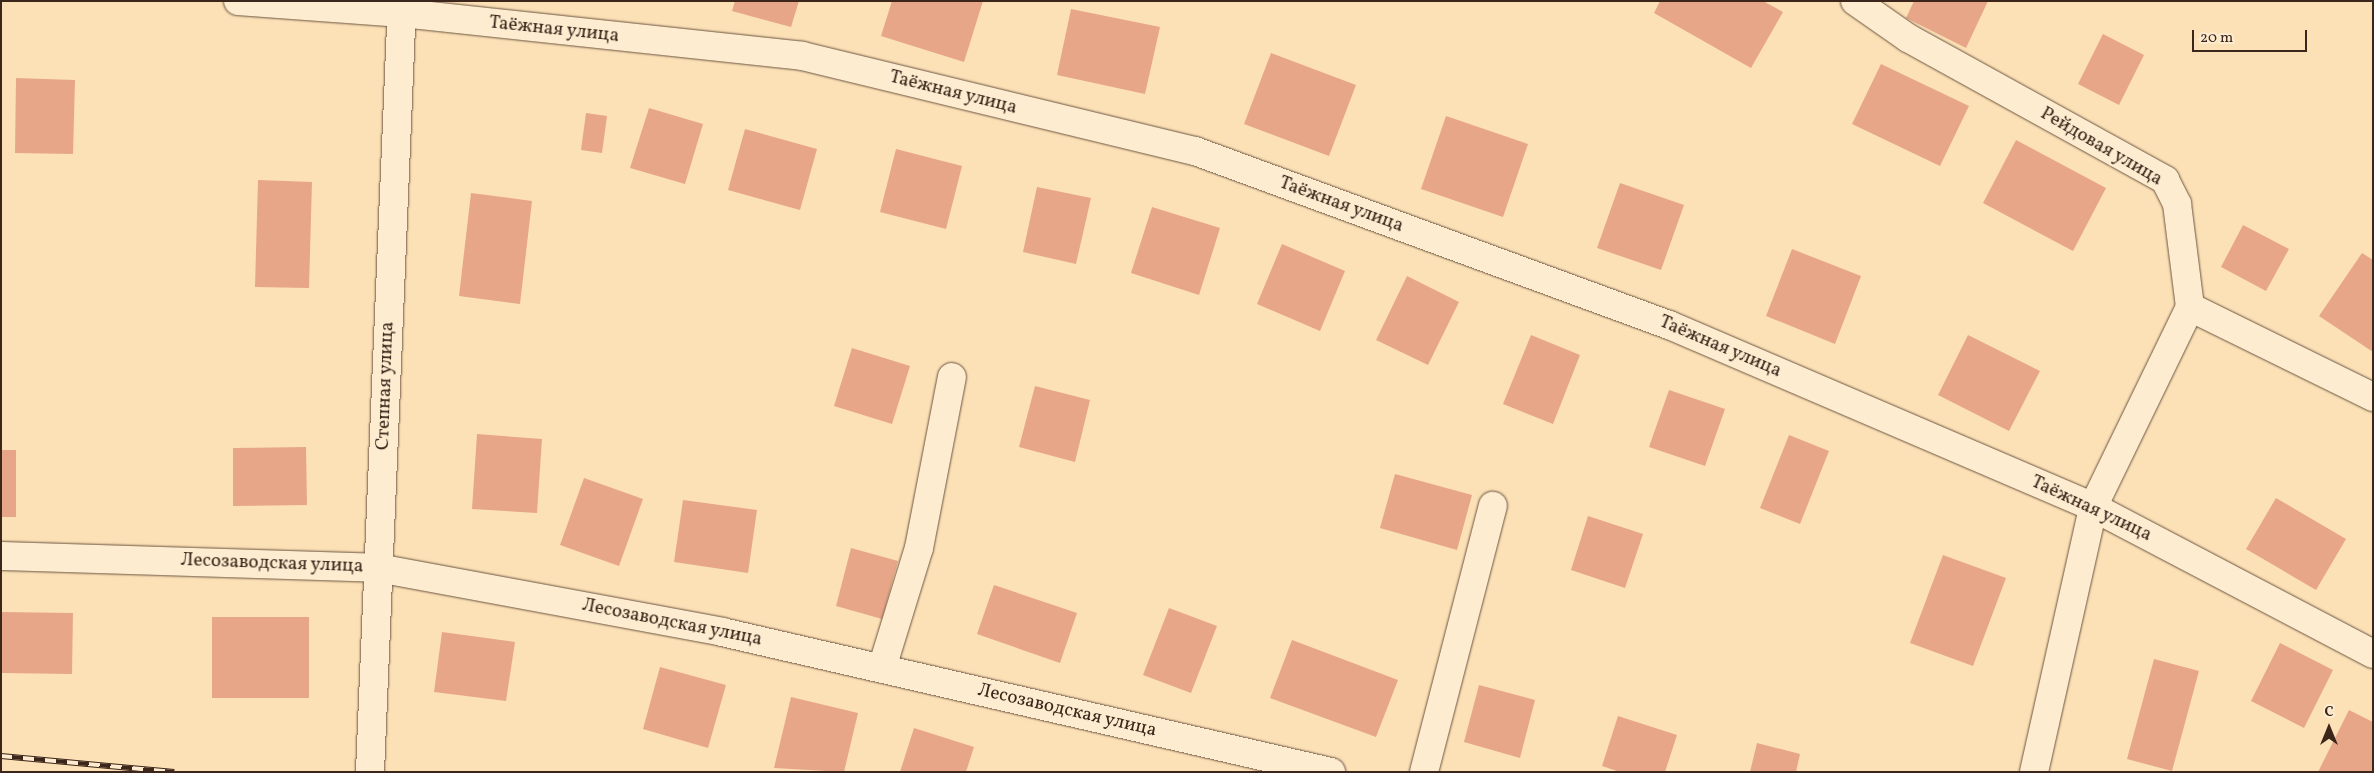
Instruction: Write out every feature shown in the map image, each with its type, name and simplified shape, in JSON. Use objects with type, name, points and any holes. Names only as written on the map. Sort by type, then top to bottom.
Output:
[{"type":"street","name":"Таёжная улица","points":[[238,1],[402,7],[802,56],[1195,151],[1669,324],[2093,507],[2373,654]]},
{"type":"street","name":"Рейдовая улица","points":[[1855,1],[1908,38],[2165,180],[2177,204],[2190,307]]},
{"type":"street","name":"Степная улица","points":[[370,772],[402,7]]},
{"type":"street","points":[[2034,772],[2093,507],[2190,307],[2373,397]]},
{"type":"street","points":[[882,668],[919,548],[952,378]]},
{"type":"street","points":[[1424,772],[1493,506]]},
{"type":"street","name":"Лесозаводская улица","points":[[1,556],[378,568],[722,632],[1331,772]]},
{"type":"building","points":[[735,1],[799,1],[791,27],[732,11]]},
{"type":"building","points":[[892,1],[983,1],[964,62],[881,36]]},
{"type":"building","points":[[1660,1],[1763,1],[1783,12],[1751,68],[1654,13]]},
{"type":"building","points":[[1914,1],[1988,1],[1966,48],[1906,18]]},
{"type":"building","points":[[1071,9],[1160,27],[1145,94],[1057,75]]},
{"type":"building","points":[[2103,34],[2144,55],[2119,105],[2078,84]]},
{"type":"building","points":[[1271,53],[1356,85],[1329,156],[1244,124]]},
{"type":"building","points":[[1881,64],[1969,106],[1940,166],[1852,124]]},
{"type":"building","points":[[16,78],[75,80],[73,154],[15,153]]},
{"type":"building","points":[[649,108],[703,124],[685,184],[630,168]]},
{"type":"building","points":[[586,113],[607,116],[602,153],[581,150]]},
{"type":"building","points":[[1446,116],[1528,144],[1503,217],[1421,189]]},
{"type":"building","points":[[745,129],[817,149],[800,210],[728,190]]},
{"type":"building","points":[[2016,140],[2106,188],[2073,251],[1983,203]]},
{"type":"building","points":[[896,149],[962,166],[946,229],[880,212]]},
{"type":"building","points":[[258,180],[312,182],[309,288],[255,287]]},
{"type":"building","points":[[1620,183],[1684,205],[1661,270],[1597,248]]},
{"type":"building","points":[[1037,187],[1091,198],[1076,264],[1023,252]]},
{"type":"building","points":[[471,193],[532,201],[520,304],[459,296]]},
{"type":"building","points":[[1152,207],[1220,228],[1199,295],[1131,273]]},
{"type":"building","points":[[2243,225],[2289,249],[2266,291],[2221,267]]},
{"type":"building","points":[[1282,244],[1345,271],[1320,331],[1257,304]]},
{"type":"building","points":[[1792,249],[1861,276],[1835,344],[1766,316]]},
{"type":"building","points":[[2362,253],[2373,260],[2373,352],[2319,316]]},
{"type":"building","points":[[1407,276],[1459,302],[1428,365],[1376,340]]},
{"type":"building","points":[[1531,335],[1580,355],[1553,424],[1503,404]]},
{"type":"building","points":[[1968,335],[2040,371],[2009,431],[1938,395]]},
{"type":"building","points":[[852,348],[910,366],[892,424],[834,406]]},
{"type":"building","points":[[1035,386],[1090,400],[1075,462],[1019,447]]},
{"type":"building","points":[[1669,390],[1725,409],[1705,466],[1649,447]]},
{"type":"building","points":[[477,434],[542,439],[537,513],[472,509]]},
{"type":"building","points":[[1789,435],[1829,451],[1800,524],[1760,508]]},
{"type":"building","points":[[306,447],[307,505],[233,506],[233,448]]},
{"type":"building","points":[[1,450],[16,450],[16,517],[1,517]]},
{"type":"building","points":[[1395,474],[1472,495],[1457,550],[1380,528]]},
{"type":"building","points":[[584,478],[643,499],[619,566],[560,545]]},
{"type":"building","points":[[2276,498],[2346,539],[2316,590],[2246,549]]},
{"type":"building","points":[[683,500],[757,510],[748,573],[674,562]]},
{"type":"building","points":[[1588,516],[1643,534],[1625,588],[1571,570]]},
{"type":"building","points":[[851,548],[898,561],[882,619],[836,606]]},
{"type":"building","points":[[1943,555],[2006,578],[1973,666],[1910,643]]},
{"type":"building","points":[[994,585],[1077,613],[1060,663],[977,634]]},
{"type":"building","points":[[1169,608],[1217,626],[1191,693],[1143,675]]},
{"type":"building","points":[[1,612],[73,613],[72,674],[1,673]]},
{"type":"building","points":[[212,617],[309,617],[309,698],[212,698]]},
{"type":"building","points":[[442,632],[515,642],[506,701],[434,692]]},
{"type":"building","points":[[1292,640],[1398,680],[1376,737],[1270,698]]},
{"type":"building","points":[[2280,643],[2333,670],[2304,728],[2251,701]]},
{"type":"building","points":[[2154,659],[2199,671],[2172,771],[2127,759]]},
{"type":"building","points":[[660,667],[726,685],[708,748],[643,729]]},
{"type":"building","points":[[1479,685],[1535,700],[1520,758],[1464,742]]},
{"type":"building","points":[[791,697],[858,713],[844,772],[774,768]]},
{"type":"building","points":[[2349,710],[2373,722],[2373,772],[2318,772]]},
{"type":"building","points":[[1618,716],[1677,735],[1665,772],[1620,772],[1602,766]]},
{"type":"building","points":[[914,728],[974,747],[966,772],[900,772]]},
{"type":"building","points":[[1757,743],[1800,754],[1796,772],[1750,772]]},
{"type":"railway","points":[[1,756],[174,772]]}]
